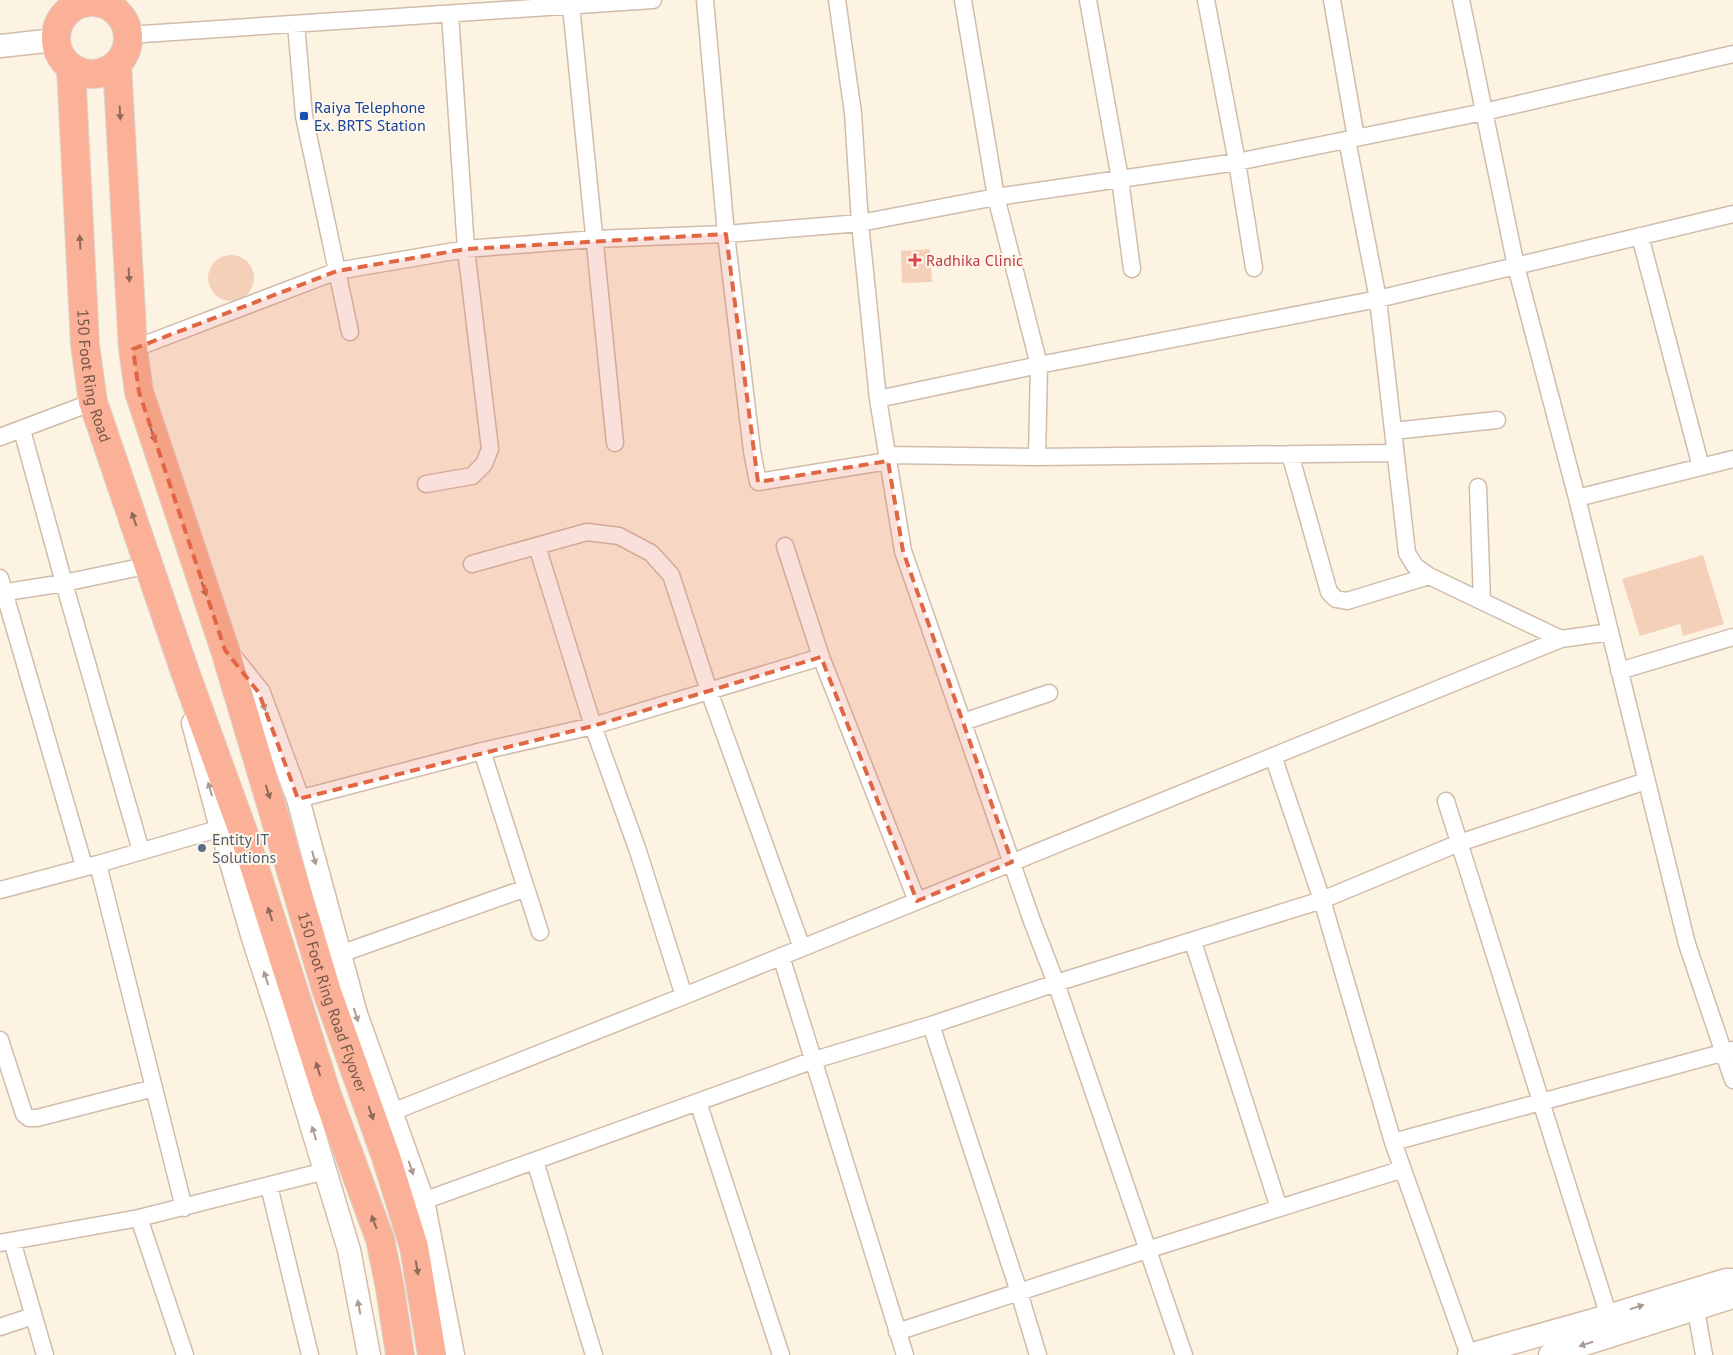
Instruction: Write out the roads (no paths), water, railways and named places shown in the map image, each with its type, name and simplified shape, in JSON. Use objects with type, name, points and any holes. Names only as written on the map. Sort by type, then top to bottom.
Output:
[{"type":"highway","points":[[77,2],[115,5],[125,21],[128,35],[126,51],[117,64],[103,73],[86,74],[71,68],[60,56],[55,40],[56,29],[60,19],[77,2]]},
{"type":"highway","points":[[117,64],[133,349],[139,392],[225,650]]},
{"type":"highway","name":"150 Foot Ring Road","points":[[71,68],[85,345],[93,402],[184,669]]},
{"type":"highway","name":"150 Foot Ring Road Flyover","points":[[225,650],[328,992],[386,1157],[414,1247],[432,1355]]},
{"type":"highway","name":"150 Foot Ring Road Flyover","points":[[184,669],[245,837],[327,1096],[380,1239],[390,1288],[400,1355]]},
{"type":"street","points":[[128,35],[653,0]]},
{"type":"street","points":[[705,0],[726,234],[752,451],[758,482],[888,458],[1395,453]]},
{"type":"street","points":[[837,0],[853,113],[860,223],[878,399],[903,551],[1056,983],[1184,1355]]},
{"type":"street","points":[[963,0],[996,196],[1039,365],[1037,457]]},
{"type":"street","points":[[1088,0],[1120,179],[1132,269]]},
{"type":"street","points":[[1206,0],[1254,268]]},
{"type":"street","points":[[1332,0],[1378,299],[1407,553],[1415,566],[1429,576],[1561,639]]},
{"type":"street","points":[[1461,0],[1516,266],[1610,632],[1687,944],[1728,1051],[1733,1080]]},
{"type":"street","points":[[571,6],[615,443]]},
{"type":"street","points":[[426,484],[472,476],[484,464],[490,449],[466,249],[450,14]]},
{"type":"street","points":[[296,24],[304,116],[350,332]]},
{"type":"street","points":[[0,46],[55,40]]},
{"type":"street","points":[[133,349],[337,272],[466,249],[595,239],[726,234],[860,223],[996,196],[1236,162],[1484,112],[1733,54]]},
{"type":"street","points":[[878,399],[1039,365],[1378,299],[1733,214]]},
{"type":"street","points":[[1640,236],[1701,467]]},
{"type":"street","points":[[0,437],[93,402]]},
{"type":"street","points":[[1393,431],[1497,420]]},
{"type":"street","points":[[22,430],[141,851]]},
{"type":"street","points":[[1290,454],[1329,592],[1336,599],[1347,601],[1429,576]]},
{"type":"street","points":[[1576,498],[1733,459]]},
{"type":"street","points":[[1478,488],[1482,601]]},
{"type":"street","points":[[472,564],[587,532],[618,536],[651,553],[671,575],[709,691],[802,948]]},
{"type":"street","points":[[537,546],[593,726],[638,851],[684,996]]},
{"type":"street","points":[[785,546],[821,657],[917,901]]},
{"type":"street","points":[[150,565],[64,583],[2,588],[91,865],[154,1088],[184,1208]]},
{"type":"street","points":[[392,1112],[684,996],[1561,639],[1610,632]]},
{"type":"street","points":[[1619,671],[1733,637]]},
{"type":"street","points":[[225,650],[258,693],[298,799],[356,1014],[423,1201],[452,1355]]},
{"type":"street","points":[[298,799],[482,751],[593,726],[821,657]]},
{"type":"street","points":[[184,669],[194,733],[349,1250],[369,1355]]},
{"type":"street","points":[[963,722],[1049,693]]},
{"type":"street","points":[[482,751],[540,932]]},
{"type":"street","points":[[1273,756],[1322,900],[1393,1142],[1469,1355],[1696,1310],[1733,1297]]},
{"type":"street","points":[[423,1201],[814,1060],[932,1025],[1056,983],[1193,942],[1322,900],[1459,844],[1646,781]]},
{"type":"street","points":[[1446,801],[1611,1326]]},
{"type":"street","points":[[0,890],[221,828]]},
{"type":"street","points":[[340,954],[526,888]]},
{"type":"street","points":[[1193,942],[1279,1208]]},
{"type":"street","points":[[781,956],[904,1355]]},
{"type":"street","points":[[932,1025],[1038,1355]]},
{"type":"street","points":[[0,1040],[24,1114],[29,1118],[37,1118],[154,1088]]},
{"type":"street","points":[[1393,1142],[1728,1051]]},
{"type":"street","points":[[698,1102],[781,1355]]},
{"type":"street","points":[[536,1161],[594,1355]]},
{"type":"street","points":[[897,1332],[1403,1169]]},
{"type":"street","points":[[45,1355],[6,1242],[184,1208],[325,1171]]},
{"type":"street","points":[[268,1186],[310,1355]]},
{"type":"street","points":[[139,1218],[185,1355]]},
{"type":"street","points":[[1550,1355],[1611,1326],[1726,1280],[1733,1280]]},
{"type":"street","points":[[1696,1310],[1704,1355]]},
{"type":"street","points":[[0,1327],[33,1316]]},
{"type":"place","name":"Raiya Telephone Ex. BRTS Station","points":[[304,116]]},
{"type":"place","name":"Radhika Clinic","points":[[915,260]]},
{"type":"place","name":"Entity IT Solutions","points":[[202,848]]}]
